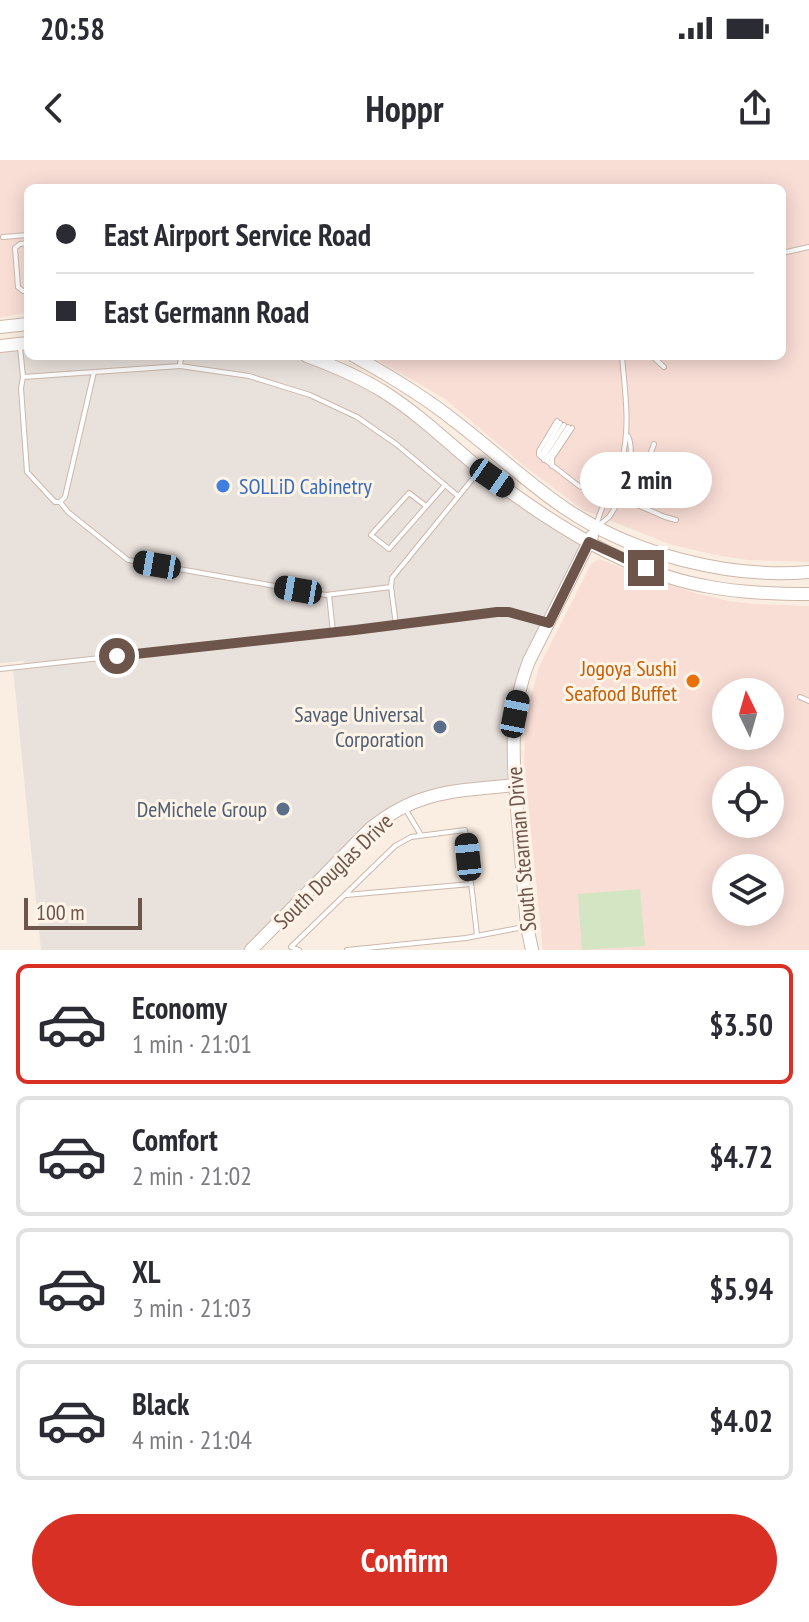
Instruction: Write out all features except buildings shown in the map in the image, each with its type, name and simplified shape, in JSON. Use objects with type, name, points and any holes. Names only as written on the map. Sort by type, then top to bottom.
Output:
[{"type":"main road","points":[[0,327],[24,324]]},
{"type":"main road","points":[[0,346],[24,343]]},
{"type":"main road","points":[[318,360],[385,392],[481,469],[589,542],[646,568],[705,586],[809,594]]},
{"type":"main road","points":[[361,360],[412,389],[568,511],[597,526],[656,552],[722,569],[767,573],[809,572]]},
{"type":"main road","points":[[342,369],[356,368],[393,387],[412,389]]},
{"type":"main road","name":"South Stearman Drive","points":[[532,950],[527,926],[513,733],[519,694],[529,661],[597,526]]},
{"type":"main road","name":"South Douglas Drive","points":[[251,950],[370,829],[404,806],[424,797],[448,792],[515,785]]},
{"type":"lane","points":[[3,237],[24,235]]},
{"type":"lane","points":[[24,244],[15,248],[18,287],[24,291]]},
{"type":"lane","points":[[786,252],[809,247]]},
{"type":"lane","points":[[24,343],[21,388],[27,472],[55,502],[60,502],[68,512],[128,560],[329,595],[391,587]]},
{"type":"lane","points":[[180,366],[181,360]]},
{"type":"lane","name":"South Stearman Drive","points":[[597,526],[599,514],[621,467],[627,435],[622,360]]},
{"type":"lane","points":[[656,360],[664,367]]},
{"type":"lane","points":[[23,377],[180,366],[249,376],[310,395],[357,417],[396,444],[458,496]]},
{"type":"lane","points":[[60,502],[65,497],[94,372]]},
{"type":"lane","points":[[564,425],[552,458],[546,462],[546,453],[564,425]]},
{"type":"lane","name":"South Stearman Drive","points":[[597,526],[609,517],[624,487],[632,445],[627,435]]},
{"type":"lane","points":[[654,444],[635,504],[676,520]]},
{"type":"lane","points":[[546,462],[579,486],[585,489],[592,485]]},
{"type":"lane","points":[[396,625],[392,578],[481,469]]},
{"type":"lane","points":[[426,506],[409,493],[371,535],[389,549],[396,536],[413,517],[426,506],[445,485]]},
{"type":"lane","points":[[329,595],[333,633]]},
{"type":"lane","points":[[0,669],[497,612],[549,623]]},
{"type":"lane","points":[[800,697],[808,701]]},
{"type":"lane","points":[[404,806],[421,835]]},
{"type":"lane","points":[[289,949],[395,846],[411,837],[465,830],[477,935]]},
{"type":"lane","points":[[344,896],[471,884]]},
{"type":"lane","points":[[347,950],[527,926]]},
{"type":"lane","points":[[421,942],[422,950]]},
{"type":"lane","points":[[289,949],[299,950]]},
{"type":"shaded area","points":[[0,160],[809,160],[809,562],[748,560],[672,545],[583,510],[523,465],[445,399],[378,360],[786,360],[786,184],[24,184],[24,313],[0,318]]},
{"type":"shaded area","points":[[24,343],[24,360],[317,360],[346,371],[589,542],[523,676],[515,785],[448,792],[392,813],[251,950],[41,950],[13,668],[24,667],[24,661],[0,663],[0,346]]},
{"type":"shaded area","points":[[599,559],[654,580],[729,601],[809,606],[809,950],[543,950],[524,762],[526,714],[539,667],[591,564]]},
{"type":"green space","points":[[640,889],[645,946],[582,950],[578,894]]},
{"type":"place","name":"SOLLiD Cabinetry","points":[[223,486]]},
{"type":"place","name":"Jogoya Sushi Seafood Buffet","points":[[693,681]]},
{"type":"place","name":"Savage Universal Corporation","points":[[440,727]]},
{"type":"place","name":"DeMichele Group","points":[[283,809]]},
{"type":"route","points":[[117,656],[497,612],[509,612],[549,623],[589,542],[646,568]]}]
